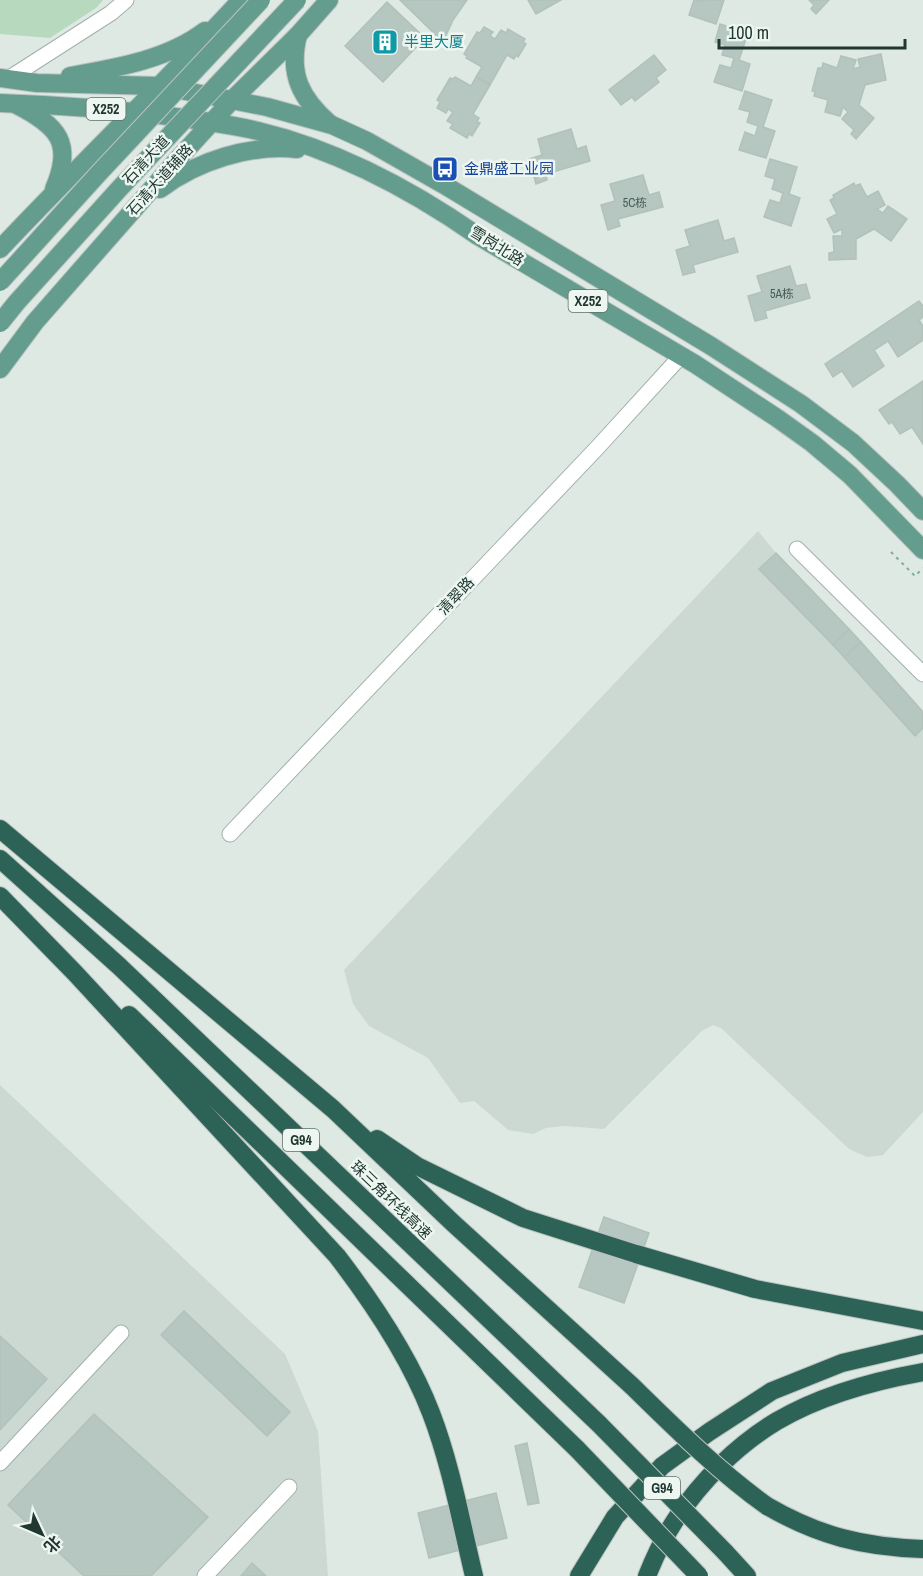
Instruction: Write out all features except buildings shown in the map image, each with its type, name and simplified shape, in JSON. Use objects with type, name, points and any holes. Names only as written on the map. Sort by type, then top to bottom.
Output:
[{"type":"highway","points":[[0,829],[333,1109],[454,1224],[741,1487],[791,1520],[841,1539],[888,1548],[923,1549]]},
{"type":"highway","name":"珠三角环线高速","points":[[0,859],[118,966],[599,1424],[747,1576]]},
{"type":"highway","points":[[0,896],[337,1256],[354,1278],[402,1354],[430,1411],[441,1440],[474,1576]]},
{"type":"highway","name":"G94","points":[[0,896],[98,986],[577,1449],[699,1576]]},
{"type":"highway","points":[[333,1109],[417,1166],[523,1218],[755,1289],[923,1321]]},
{"type":"highway","points":[[579,1576],[615,1517],[663,1466],[709,1432],[772,1391],[842,1363],[923,1344]]},
{"type":"highway","points":[[647,1576],[657,1551],[676,1519],[718,1468],[749,1440],[777,1421],[806,1406],[885,1379],[923,1372]]},
{"type":"main road","name":"石清大道","points":[[0,282],[261,0]]},
{"type":"main road","name":"石清大道","points":[[0,323],[119,189],[297,0]]},
{"type":"main road","name":"石清大道辅路","points":[[0,369],[35,322],[136,206],[233,99],[298,35],[329,0]]},
{"type":"main road","points":[[37,82],[124,65],[169,51],[198,36],[236,6]]},
{"type":"main road","points":[[0,249],[236,6]]},
{"type":"main road","points":[[298,35],[294,58],[298,83],[311,105],[332,125]]},
{"type":"main road","name":"雪岗北路","points":[[4,79],[160,86],[267,107],[332,125],[367,141],[711,346],[801,404],[853,443],[923,511]]},
{"type":"main road","name":"雪岗北路","points":[[6,103],[99,108],[212,122],[258,131],[306,145],[360,167],[448,215],[478,236],[746,397],[812,443],[850,475],[923,550]]},
{"type":"main road","points":[[6,103],[34,114],[48,124],[62,142],[64,153],[62,168],[51,195]]},
{"type":"main road","points":[[136,206],[188,171],[233,155],[262,149],[291,148],[320,151]]},
{"type":"street","points":[[4,79],[111,13],[126,0]]},
{"type":"street","name":"清翠路","points":[[230,834],[597,448],[681,356]]},
{"type":"street","points":[[797,549],[923,674]]},
{"type":"street","points":[[0,1463],[121,1333]]},
{"type":"street","points":[[205,1576],[289,1487]]},
{"type":"path","points":[[891,552],[915,576],[923,568]]},
{"type":"shaded area","points":[[758,531],[923,712],[923,1112],[883,1155],[867,1157],[849,1149],[721,1028],[713,1025],[702,1031],[604,1129],[564,1126],[546,1128],[533,1134],[508,1130],[474,1101],[460,1103],[428,1058],[369,1026],[353,1004],[344,970]]},
{"type":"shaded area","points":[[0,1085],[285,1354],[318,1431],[328,1576],[0,1576]]},
{"type":"green space","points":[[0,0],[103,0],[96,8],[50,38],[0,34]]},
{"type":"place","name":"半里大厦","points":[[385,42]]},
{"type":"place","name":"金鼎盛工业园","points":[[445,169]]}]
